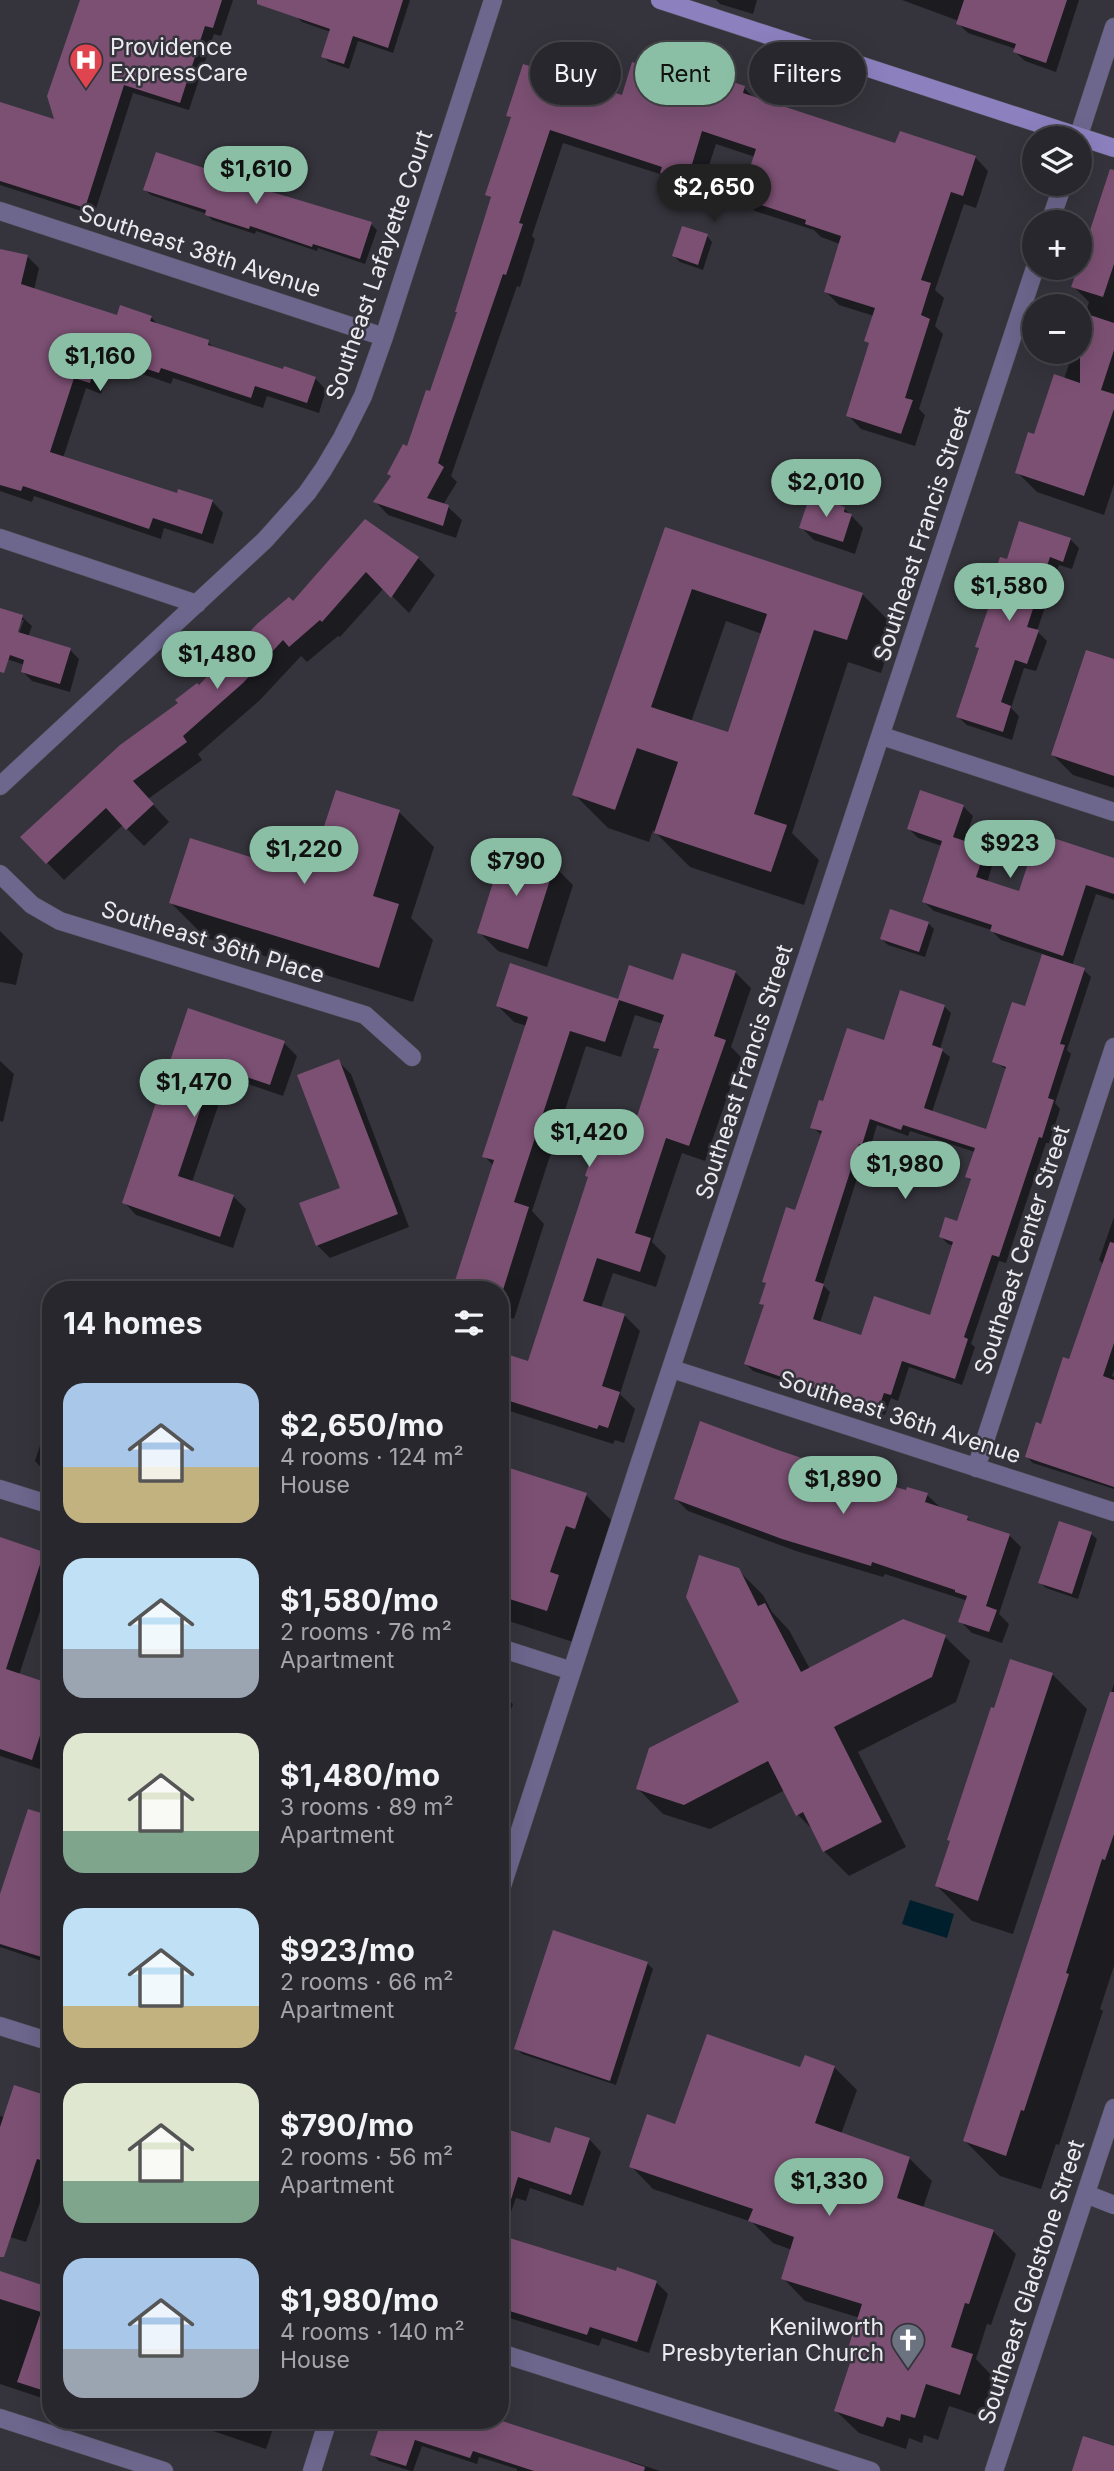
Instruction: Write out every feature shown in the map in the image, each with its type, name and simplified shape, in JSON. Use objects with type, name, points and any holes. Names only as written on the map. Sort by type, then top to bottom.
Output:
[{"type":"main road","points":[[660,0],[1044,126]]},
{"type":"main road","points":[[1092,141],[1114,148]]},
{"type":"street","name":"Southeast Lafayette Court","points":[[0,786],[265,540],[307,493],[323,470],[363,396],[493,0]]},
{"type":"street","points":[[1082,126],[1114,27]]},
{"type":"street","name":"Southeast 38th Avenue","points":[[0,211],[384,337]]},
{"type":"street","name":"Southeast Francis Street","points":[[509,1864],[1031,280]]},
{"type":"street","points":[[0,538],[197,604]]},
{"type":"street","points":[[882,736],[1114,811]]},
{"type":"street","name":"Southeast 36th Place","points":[[0,874],[32,905],[60,921],[365,1015],[411,1057]]},
{"type":"street","name":"Southeast Center Street","points":[[976,1468],[1114,1047]]},
{"type":"street","name":"Southeast 36th Avenue","points":[[671,1369],[1114,1513]]},
{"type":"street","points":[[0,1489],[42,1502]]},
{"type":"street","points":[[509,1651],[572,1671]]},
{"type":"street","points":[[0,2026],[42,2039]]},
{"type":"street","name":"Southeast Gladstone Street","points":[[994,2471],[1114,2108]]},
{"type":"street","points":[[1086,2194],[1114,2205]]},
{"type":"street","points":[[509,2356],[871,2471]]},
{"type":"street","points":[[0,2418],[164,2471]]},
{"type":"street","points":[[312,2471],[325,2429]]},
{"type":"water","points":[[910,1900],[954,1914],[947,1938],[902,1924]]},
{"type":"building","points":[[80,0],[222,0],[213,28],[205,26],[180,103],[124,85],[85,208],[0,181],[0,102],[54,119],[47,96]]},
{"type":"building","points":[[257,0],[403,0],[388,48],[353,36],[344,64],[321,57],[330,29],[257,4]]},
{"type":"building","points":[[964,0],[1067,0],[1046,63],[1013,52],[1016,44],[956,24]]},
{"type":"building","points":[[632,62],[635,63],[635,105],[735,105],[735,83],[745,86],[743,93],[749,95],[749,105],[779,105],[895,143],[900,131],[976,156],[963,196],[951,192],[921,280],[931,283],[921,315],[930,319],[905,398],[913,400],[901,434],[846,416],[869,343],[864,341],[875,308],[824,292],[841,236],[805,224],[806,220],[740,198],[756,149],[702,131],[687,181],[660,173],[662,167],[550,130],[519,223],[523,224],[506,275],[503,274],[438,463],[444,467],[427,498],[449,505],[443,526],[373,502],[391,476],[387,474],[403,444],[407,446],[426,390],[430,391],[491,197],[485,195],[511,117],[506,116],[523,64],[530,66],[530,105],[621,105]]},
{"type":"building","points":[[156,152],[219,173],[220,168],[265,182],[262,189],[372,222],[360,259],[313,244],[312,247],[250,226],[249,229],[205,215],[206,210],[143,190]]},
{"type":"building","points":[[1110,169],[1114,170],[1114,264],[1103,297],[1071,287],[1074,280],[1092,280],[1092,224]]},
{"type":"building","points":[[682,226],[708,234],[698,265],[672,256]]},
{"type":"building","points":[[0,249],[28,255],[21,284],[117,315],[120,305],[152,316],[150,321],[209,340],[208,345],[316,377],[307,403],[255,386],[251,398],[161,368],[159,373],[99,353],[90,383],[74,378],[50,452],[177,493],[178,489],[213,500],[202,534],[153,518],[149,529],[23,486],[21,491],[0,485]]},
{"type":"building","points":[[1092,316],[1114,323],[1114,350],[1101,390],[1114,394],[1114,409],[1084,496],[1015,473],[1028,432],[1034,434],[1054,374],[1080,383],[1080,364],[1092,364]]},
{"type":"building","points":[[810,495],[845,507],[844,512],[852,514],[843,542],[799,528]]},
{"type":"building","points":[[365,519],[419,557],[391,598],[366,572],[322,622],[320,620],[289,647],[283,640],[243,683],[183,736],[187,742],[133,781],[154,804],[126,830],[106,808],[46,864],[20,837],[120,745],[178,703],[175,700],[197,683],[199,685],[258,623],[289,597],[293,601]]},
{"type":"building","points":[[1019,521],[1071,538],[1063,562],[1050,557],[1027,627],[1039,630],[1027,664],[1015,660],[1001,702],[1011,706],[1003,732],[956,717],[979,648],[975,647],[992,597],[987,595],[1000,557],[1007,559]]},
{"type":"building","points":[[665,527],[863,593],[847,640],[814,630],[754,814],[787,825],[771,872],[654,833],[678,762],[637,748],[615,810],[572,795]],"holes":[[[692,589],[767,614],[728,732],[651,707]]]},
{"type":"building","points":[[0,608],[23,615],[18,632],[71,648],[60,684],[21,672],[24,660],[10,655],[4,673],[0,672]]},
{"type":"building","points":[[1086,650],[1114,659],[1114,776],[1051,755]]},
{"type":"building","points":[[336,790],[400,810],[373,896],[399,904],[379,968],[169,903],[190,838],[308,875]]},
{"type":"building","points":[[920,790],[964,805],[953,837],[986,848],[976,877],[1019,891],[1038,833],[1114,858],[1114,894],[1086,885],[1063,956],[990,931],[992,925],[922,902],[942,841],[907,829]]},
{"type":"building","points":[[504,848],[555,864],[528,949],[477,933]]},
{"type":"building","points":[[890,909],[929,922],[919,952],[880,939]]},
{"type":"building","points":[[682,953],[736,971],[714,1036],[726,1040],[689,1146],[666,1138],[635,1233],[651,1238],[640,1272],[597,1258],[583,1301],[625,1314],[602,1386],[620,1392],[608,1428],[599,1425],[597,1429],[509,1401],[509,1355],[528,1361],[588,1177],[585,1176],[598,1137],[627,1147],[659,1049],[653,1048],[664,1015],[619,1000],[605,1042],[570,1031],[514,1202],[529,1207],[506,1281],[455,1281],[494,1160],[482,1157],[528,1017],[496,1006],[510,963],[618,999],[629,965],[673,980]]},
{"type":"building","points":[[1042,954],[1085,968],[1060,1044],[1065,1045],[1048,1098],[1054,1100],[1042,1138],[1039,1137],[999,1257],[992,1255],[964,1337],[968,1339],[955,1379],[902,1361],[891,1395],[884,1393],[878,1410],[744,1364],[764,1305],[759,1304],[766,1283],[762,1282],[786,1207],[795,1210],[822,1131],[810,1128],[819,1100],[823,1101],[847,1028],[884,1040],[900,990],[945,1005],[932,1045],[943,1049],[924,1108],[986,1129],[1006,1067],[992,1062],[1012,1002],[1025,1006]],"holes":[[[870,1119],[901,1130],[903,1125],[975,1148],[965,1177],[971,1179],[957,1221],[945,1217],[939,1237],[953,1242],[930,1315],[874,1296],[861,1335],[813,1319],[824,1284],[815,1281],[859,1144],[862,1145]]]},
{"type":"building","points":[[188,1008],[285,1041],[270,1085],[215,1066],[178,1176],[234,1195],[220,1237],[122,1203]]},
{"type":"building","points":[[339,1059],[398,1214],[316,1246],[299,1203],[340,1188],[297,1075]]},
{"type":"building","points":[[1110,1242],[1114,1243],[1114,1343],[1103,1376],[1114,1380],[1114,1487],[1025,1457],[1036,1422],[1041,1424],[1063,1357],[1069,1359]]},
{"type":"building","points":[[700,1421],[846,1473],[906,1490],[907,1487],[928,1493],[925,1502],[1010,1534],[986,1606],[997,1610],[989,1632],[958,1622],[967,1596],[955,1590],[872,1562],[871,1566],[782,1539],[674,1499]]},
{"type":"building","points":[[509,1468],[587,1493],[575,1529],[566,1526],[550,1572],[559,1575],[547,1611],[509,1599]]},
{"type":"building","points":[[1059,1521],[1092,1532],[1072,1594],[1038,1583]]},
{"type":"building","points":[[0,1537],[42,1551],[6,1669],[42,1681],[42,1729],[32,1760],[0,1749]]},
{"type":"building","points":[[699,1555],[739,1568],[758,1606],[765,1603],[801,1672],[903,1619],[946,1635],[932,1677],[834,1727],[882,1822],[823,1852],[803,1812],[796,1816],[768,1761],[684,1805],[636,1789],[649,1748],[739,1702],[686,1597]]},
{"type":"building","points":[[1010,1659],[1053,1673],[978,1901],[935,1886],[950,1841],[947,1840],[991,1707],[994,1708]]},
{"type":"building","points":[[1110,1692],[1114,1692],[1114,1834],[1105,1860],[1102,1859],[1066,1973],[1069,1974],[1024,2111],[1021,2110],[1006,2156],[963,2141]]},
{"type":"building","points":[[28,1809],[42,1813],[42,1957],[0,1944],[0,1894]]},
{"type":"building","points":[[553,1930],[648,1962],[610,2081],[514,2049]]},
{"type":"building","points":[[707,2034],[800,2067],[805,2055],[835,2066],[815,2123],[910,2157],[897,2198],[994,2230],[951,2347],[973,2354],[960,2395],[926,2384],[915,2418],[901,2414],[900,2421],[887,2417],[883,2427],[834,2411],[851,2360],[845,2358],[862,2304],[781,2279],[794,2237],[748,2221],[753,2209],[629,2167],[647,2114],[675,2124]]},
{"type":"building","points":[[14,2085],[42,2094],[42,2160],[37,2159],[4,2257],[0,2257],[0,2127]]},
{"type":"building","points":[[555,2127],[590,2138],[571,2195],[518,2177],[509,2206],[509,2130],[550,2143]]},
{"type":"building","points":[[509,2238],[616,2271],[617,2267],[657,2281],[637,2342],[590,2327],[587,2335],[509,2311]]},
{"type":"building","points":[[0,2271],[42,2285],[42,2390],[17,2382],[41,2312],[0,2299]]},
{"type":"building","points":[[509,2423],[645,2467],[644,2471],[534,2471],[473,2451],[470,2458],[415,2440],[406,2466],[370,2455],[379,2429],[509,2429]]},
{"type":"building","points":[[1083,2436],[1114,2446],[1114,2471],[1072,2471]]},
{"type":"place","name":"Providence ExpressCare","points":[[86,90]]},
{"type":"place","name":"Kenilworth Presbyterian Church","points":[[908,2370]]}]
